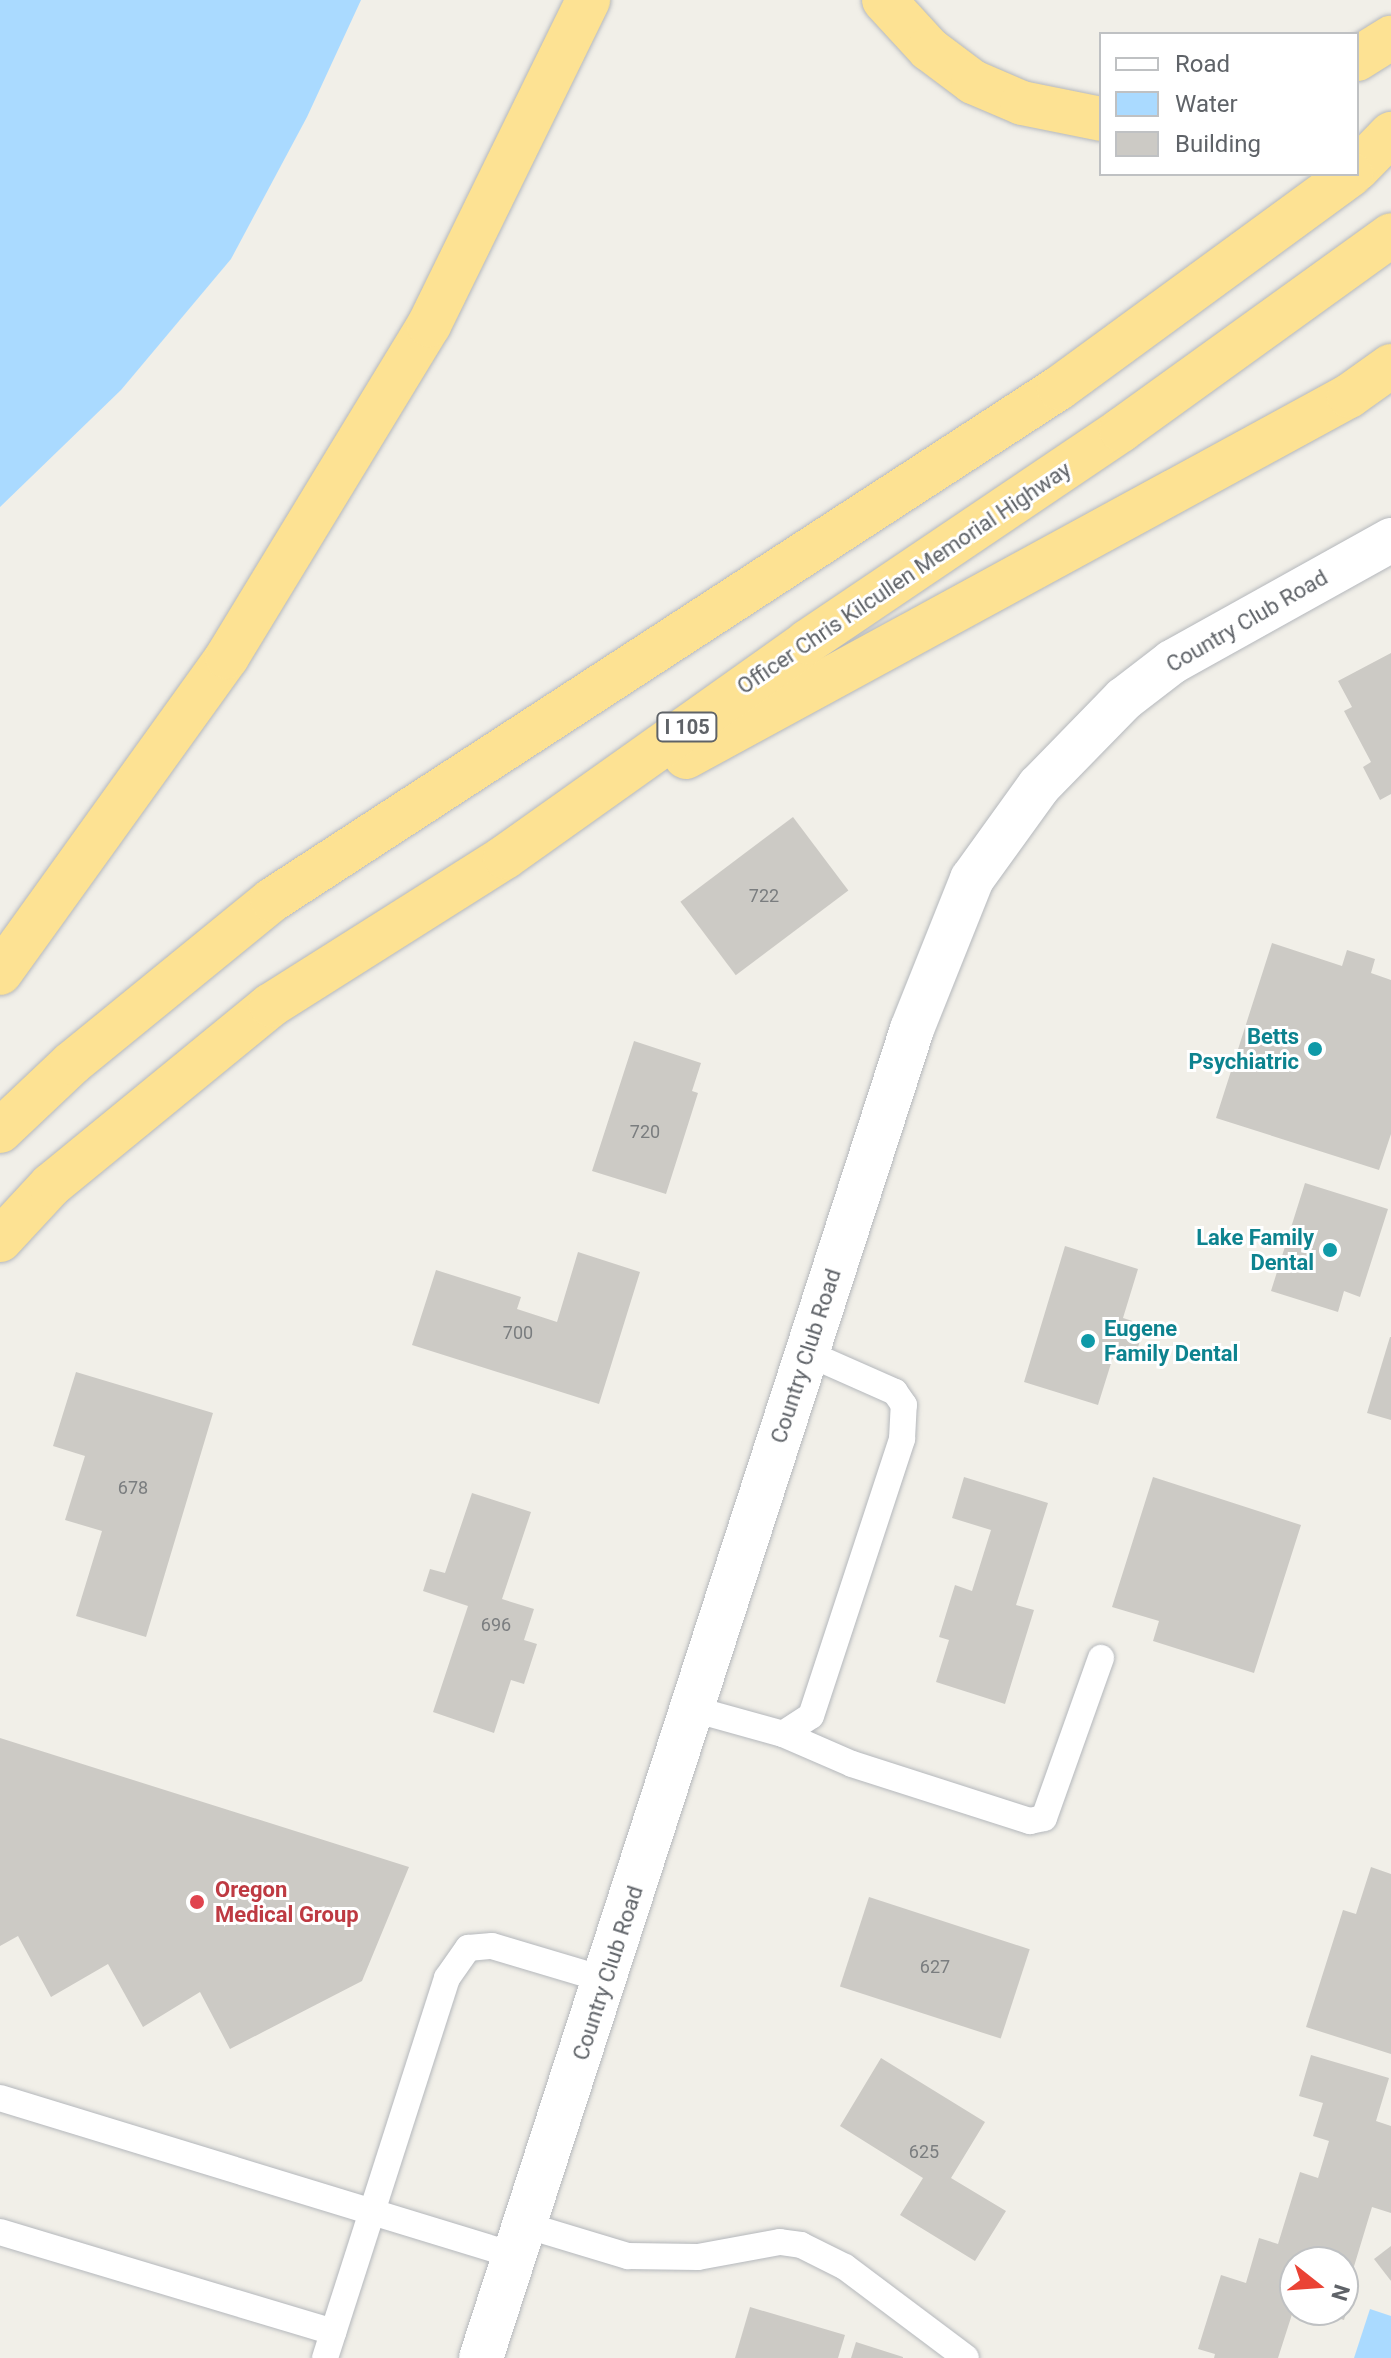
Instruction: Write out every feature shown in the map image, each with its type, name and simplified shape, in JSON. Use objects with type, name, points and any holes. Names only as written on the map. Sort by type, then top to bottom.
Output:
[{"type":"highway","points":[[0,973],[227,657],[429,325],[588,0]]},
{"type":"highway","points":[[884,0],[929,49],[973,82],[1022,103],[1099,119]]},
{"type":"highway","points":[[1359,58],[1391,38]]},
{"type":"highway","points":[[1359,167],[1391,134]]},
{"type":"highway","points":[[0,1131],[72,1063],[272,900],[1059,388],[1348,176]]},
{"type":"highway","name":"Officer Chris Kilcullen Memorial Highway","points":[[0,1240],[51,1185],[271,1005],[505,857],[807,642],[1121,430],[1391,235]]},
{"type":"highway","points":[[505,857],[1349,396],[1391,366]]},
{"type":"street","name":"Country Club Road","points":[[481,2358],[931,975],[987,853],[1075,746],[1172,662],[1391,540]]},
{"type":"lane","points":[[783,1734],[811,1716],[902,1439],[904,1405],[895,1392],[807,1353]]},
{"type":"lane","points":[[693,1709],[783,1734],[852,1764],[1030,1821],[1044,1818],[1101,1658]]},
{"type":"lane","points":[[325,2358],[447,1978],[468,1948],[492,1946],[606,1980]]},
{"type":"lane","points":[[0,2098],[373,2211],[520,2240],[667,2259],[780,2242],[801,2245],[845,2267],[966,2358]]},
{"type":"lane","points":[[0,2232],[333,2332]]},
{"type":"water","points":[[0,0],[361,0],[307,117],[231,259],[121,390],[0,507]]},
{"type":"water","points":[[1370,2309],[1391,2316],[1391,2358],[1354,2358]]},
{"type":"building","points":[[1391,653],[1391,794],[1380,800],[1363,767],[1371,762],[1344,711],[1352,707],[1338,681]]},
{"type":"building","points":[[793,817],[848,890],[736,975],[680,902]]},
{"type":"building","name":"Betts Psychiatric","points":[[1272,943],[1342,966],[1347,950],[1375,959],[1371,973],[1391,980],[1391,1134],[1379,1170],[1216,1118]]},
{"type":"building","points":[[634,1041],[701,1063],[692,1091],[698,1093],[666,1194],[592,1171]]},
{"type":"building","name":"Lake Family Dental","points":[[1305,1183],[1388,1209],[1360,1297],[1344,1291],[1338,1312],[1271,1291]]},
{"type":"building","name":"Eugene Family Dental","points":[[1065,1246],[1138,1269],[1123,1318],[1145,1325],[1133,1363],[1113,1357],[1098,1405],[1024,1382]]},
{"type":"building","points":[[578,1252],[640,1272],[599,1404],[412,1345],[436,1270],[521,1297],[517,1309],[557,1322]]},
{"type":"building","points":[[1391,1337],[1391,1420],[1367,1413]]},
{"type":"building","points":[[76,1372],[213,1413],[146,1637],[76,1616],[102,1531],[65,1520],[85,1456],[53,1446]]},
{"type":"building","points":[[964,1477],[1048,1503],[1016,1605],[1034,1610],[1005,1704],[936,1682],[949,1640],[939,1637],[955,1585],[972,1591],[991,1530],[952,1518]]},
{"type":"building","points":[[1153,1477],[1301,1525],[1254,1673],[1153,1641],[1159,1621],[1112,1607]]},
{"type":"building","points":[[472,1493],[531,1512],[502,1599],[534,1609],[524,1640],[537,1644],[524,1684],[511,1680],[494,1733],[433,1712],[468,1606],[423,1591],[430,1569],[445,1573]]},
{"type":"building","name":"Oregon Medical Group","points":[[0,1738],[409,1867],[362,1981],[230,2049],[200,1992],[143,2027],[108,1964],[51,1997],[18,1936],[0,1946]]},
{"type":"building","points":[[1371,1867],[1391,1874],[1391,2054],[1306,2027],[1343,1910],[1356,1914]]},
{"type":"building","points":[[869,1897],[1030,1949],[1001,2039],[840,1986]]},
{"type":"building","points":[[1311,2055],[1389,2078],[1376,2121],[1391,2126],[1391,2213],[1372,2207],[1359,2250],[1359,2246],[1279,2246],[1279,2326],[1288,2326],[1278,2358],[1214,2358],[1215,2354],[1198,2349],[1221,2275],[1246,2283],[1259,2238],[1278,2244],[1300,2172],[1318,2178],[1329,2141],[1313,2136],[1323,2103],[1299,2096]]},
{"type":"building","points":[[881,2058],[985,2122],[951,2178],[1006,2211],[975,2261],[900,2215],[923,2178],[840,2126]]},
{"type":"building","points":[[1391,2246],[1391,2281],[1374,2259]]},
{"type":"building","points":[[750,2307],[845,2335],[838,2358],[735,2358]]},
{"type":"building","points":[[856,2342],[903,2357],[903,2358],[851,2358]]},
{"type":"place","name":"Betts Psychiatric","points":[[1315,1049]]},
{"type":"place","name":"Lake Family Dental","points":[[1330,1250]]},
{"type":"place","name":"Eugene Family Dental","points":[[1088,1341]]},
{"type":"place","name":"Oregon Medical Group","points":[[197,1902]]}]
